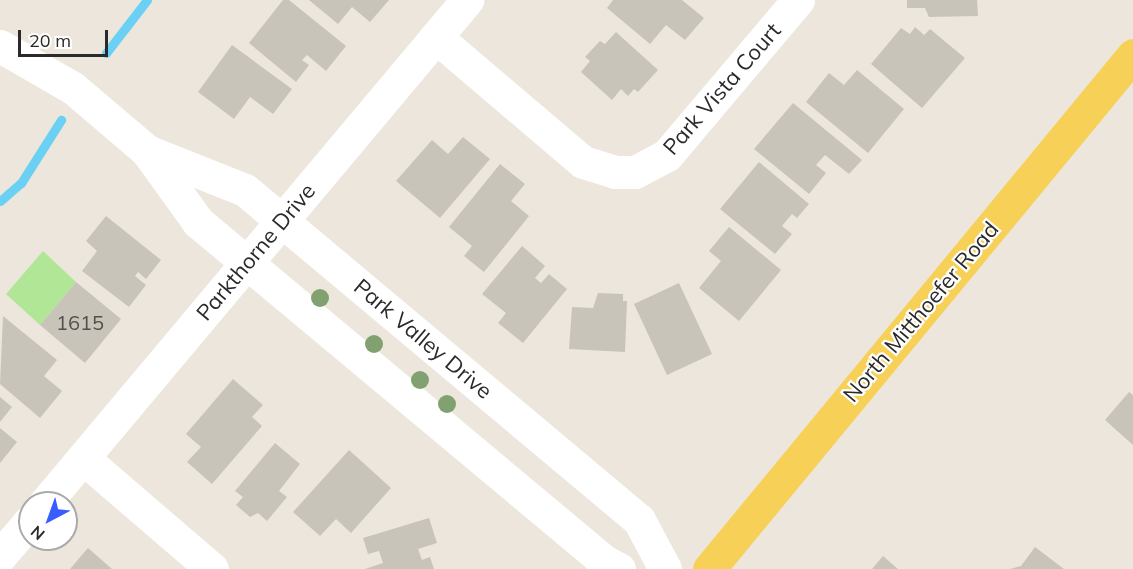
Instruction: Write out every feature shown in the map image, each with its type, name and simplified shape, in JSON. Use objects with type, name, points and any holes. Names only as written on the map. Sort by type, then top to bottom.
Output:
[{"type":"main road","name":"North Mitthoefer Road","points":[[709,569],[1133,55]]},
{"type":"street","name":"Parkthorne Drive","points":[[55,491],[467,0]]},
{"type":"street","name":"Park Vista Court","points":[[436,37],[584,162],[615,172],[635,172],[667,155],[798,0]]},
{"type":"street","name":"Park Valley Drive","points":[[0,46],[73,88],[147,151],[198,222],[604,561],[620,569]]},
{"type":"street","name":"Park Valley Drive","points":[[147,151],[245,190],[639,520],[665,569]]},
{"type":"street","points":[[83,458],[212,569]]},
{"type":"street","points":[[0,556],[18,534]]},
{"type":"green space","points":[[43,251],[76,282],[40,325],[6,294]]},
{"type":"building","points":[[283,0],[289,0],[346,46],[326,71],[307,55],[302,60],[309,65],[296,82],[249,43]]},
{"type":"building","points":[[309,0],[389,0],[370,22],[352,7],[338,24]]},
{"type":"building","points":[[613,0],[682,0],[704,18],[685,40],[666,25],[650,44],[607,8]]},
{"type":"building","points":[[907,0],[977,0],[978,16],[929,17],[925,8],[907,8]]},
{"type":"building","points":[[915,27],[924,35],[930,29],[965,58],[922,108],[871,64],[901,28],[910,34]]},
{"type":"building","points":[[616,32],[658,70],[638,92],[634,89],[628,96],[621,89],[612,100],[581,72],[590,61],[585,57],[600,41],[605,44]]},
{"type":"building","points":[[232,45],[292,89],[273,114],[250,97],[234,119],[198,92]]},
{"type":"building","points":[[857,70],[904,109],[868,153],[806,102],[829,73],[844,85]]},
{"type":"building","points":[[793,103],[862,160],[849,174],[825,155],[816,165],[826,173],[809,194],[754,149]]},
{"type":"building","points":[[463,137],[490,159],[440,218],[396,181],[432,140],[448,154]]},
{"type":"building","points":[[759,162],[809,204],[797,218],[792,214],[782,226],[792,234],[775,254],[720,209]]},
{"type":"building","points":[[500,164],[525,184],[511,201],[529,216],[484,272],[464,256],[472,246],[449,227]]},
{"type":"building","points":[[106,216],[161,260],[146,279],[138,272],[135,276],[146,285],[129,307],[82,271],[97,251],[86,241]]},
{"type":"building","points":[[729,227],[781,270],[739,321],[699,288],[721,261],[709,251]]},
{"type":"building","points":[[522,246],[545,266],[535,278],[541,283],[549,274],[567,289],[523,343],[498,323],[506,313],[482,294]]},
{"type":"building","points":[[76,282],[121,319],[85,363],[40,325]]},
{"type":"building","points":[[679,283],[712,354],[667,375],[634,304]]},
{"type":"building","points":[[598,293],[623,294],[623,301],[627,301],[625,352],[569,349],[572,307],[593,308]]},
{"type":"building","points":[[3,316],[57,360],[44,376],[62,391],[40,418],[0,384]]},
{"type":"building","points":[[233,379],[263,405],[252,417],[262,426],[212,484],[187,462],[201,447],[186,434]]},
{"type":"building","points":[[1129,392],[1133,395],[1133,445],[1105,420]]},
{"type":"building","points":[[0,397],[12,407],[0,422]]},
{"type":"building","points":[[0,428],[17,442],[0,463]]},
{"type":"building","points":[[275,443],[300,464],[279,491],[287,497],[267,521],[258,513],[250,517],[236,505],[243,497],[235,491]]},
{"type":"building","points":[[349,450],[391,488],[351,533],[336,519],[320,536],[293,512]]},
{"type":"building","points":[[429,518],[437,543],[418,549],[422,560],[430,557],[434,569],[365,569],[383,563],[379,551],[368,554],[363,538]]},
{"type":"building","points":[[1035,547],[1064,569],[1010,569],[1021,566]]},
{"type":"building","points":[[88,548],[112,569],[70,569]]},
{"type":"building","points":[[883,556],[898,569],[872,569]]},
{"type":"waterway","points":[[106,53],[147,0]]},
{"type":"waterway","points":[[0,201],[21,183],[61,120]]}]
